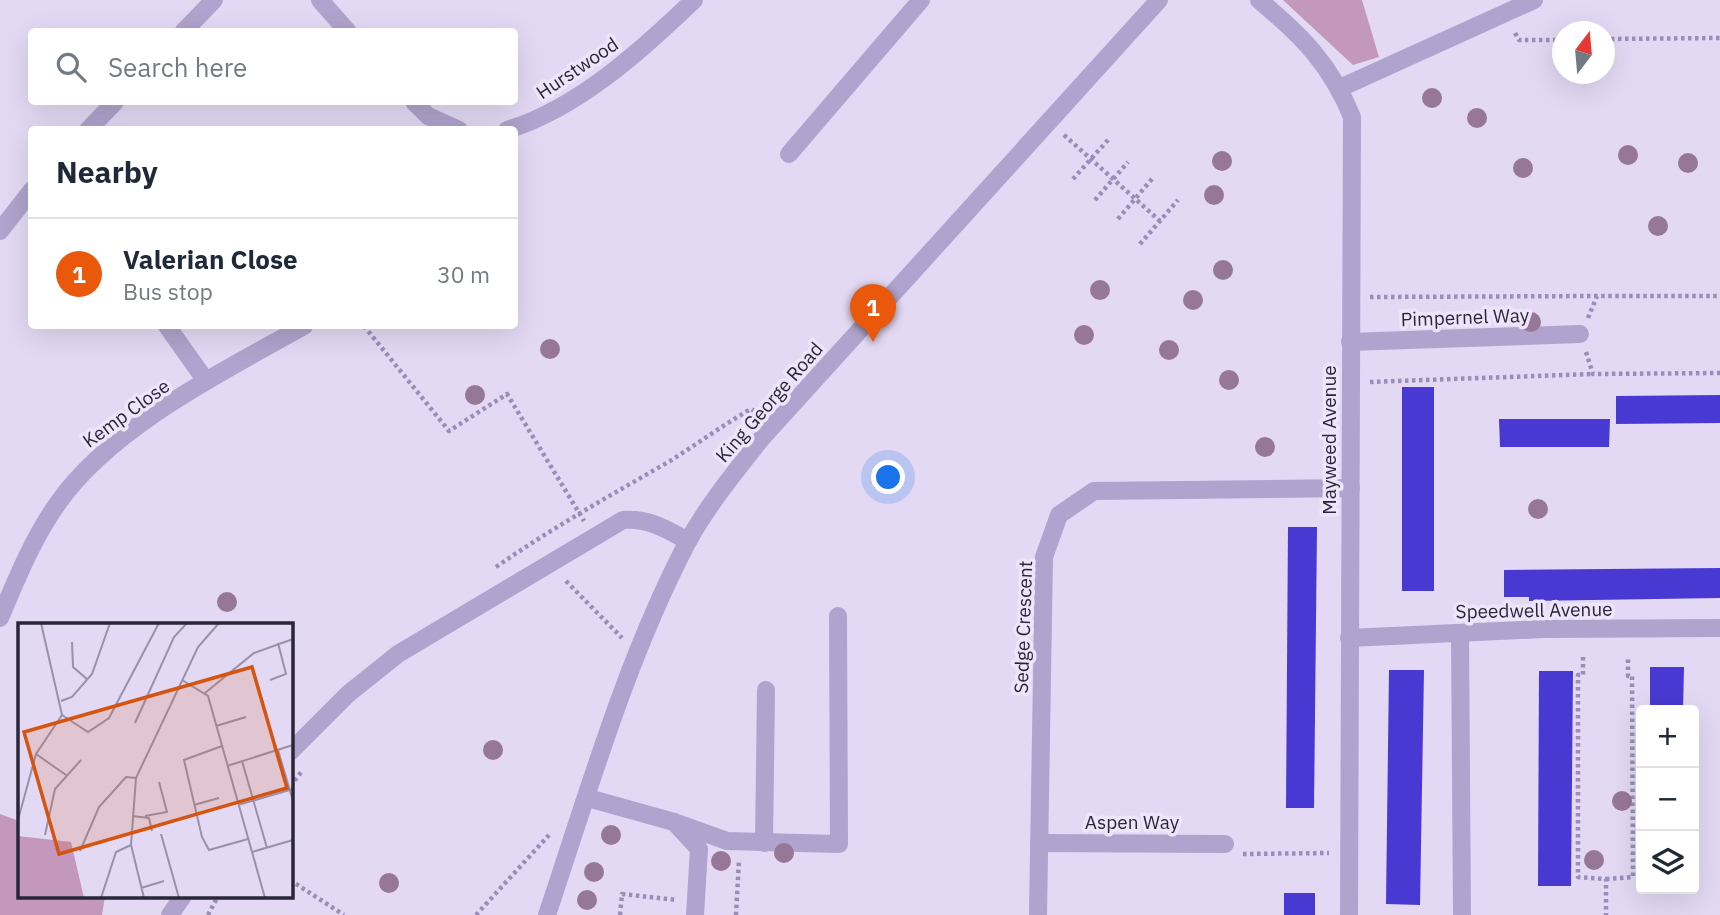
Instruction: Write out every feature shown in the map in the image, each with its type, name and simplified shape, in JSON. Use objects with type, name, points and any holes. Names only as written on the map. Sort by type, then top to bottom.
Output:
[{"type":"street","points":[[187,28],[214,0]]},
{"type":"street","points":[[320,0],[344,28]]},
{"type":"street","name":"Hurstwood","points":[[518,126],[532,122],[618,68],[694,0]]},
{"type":"street","points":[[789,154],[921,0]]},
{"type":"street","name":"King George Road","points":[[547,915],[636,653],[688,541],[726,484],[761,439],[1159,0]]},
{"type":"street","name":"Mayweed Avenue","points":[[1259,0],[1318,54],[1340,88],[1352,117],[1354,153],[1350,342],[1349,915]]},
{"type":"street","points":[[1340,88],[1534,0]]},
{"type":"street","points":[[92,126],[112,105]]},
{"type":"street","points":[[417,105],[428,116],[450,126]]},
{"type":"street","points":[[0,231],[28,195]]},
{"type":"street","points":[[169,329],[205,381]]},
{"type":"street","name":"Kemp Close","points":[[0,618],[35,539],[59,501],[101,453],[205,381],[299,329]]},
{"type":"street","name":"Pimpernel Way","points":[[1350,342],[1580,334]]},
{"type":"street","name":"Sedge Crescent","points":[[1038,915],[1044,557],[1059,515],[1094,491],[1351,488]]},
{"type":"street","points":[[292,750],[340,701],[398,654],[623,520],[639,519],[658,525],[688,541]]},
{"type":"street","points":[[588,798],[674,822],[727,841],[839,845],[838,616]]},
{"type":"street","name":"Speedwell Avenue","points":[[1349,638],[1720,628]]},
{"type":"street","points":[[1460,633],[1462,915]]},
{"type":"street","points":[[764,843],[766,690]]},
{"type":"street","points":[[674,822],[699,849],[695,909]]},
{"type":"street","name":"Aspen Way","points":[[1039,843],[1225,844]]},
{"type":"street","points":[[170,915],[182,898]]},
{"type":"path","points":[[1505,15],[1519,40],[1552,40]]},
{"type":"path","points":[[1615,39],[1720,38]]},
{"type":"path","points":[[1049,122],[1160,221]]},
{"type":"path","points":[[1073,179],[1108,140]]},
{"type":"path","points":[[1095,200],[1128,162]]},
{"type":"path","points":[[1118,219],[1152,179]]},
{"type":"path","points":[[1140,243],[1178,200]]},
{"type":"path","points":[[1593,374],[1580,334],[1597,296]]},
{"type":"path","points":[[1351,297],[1720,296]]},
{"type":"path","points":[[366,329],[449,431],[507,394],[593,536]]},
{"type":"path","points":[[1350,382],[1720,373]]},
{"type":"path","points":[[556,587],[572,578]]},
{"type":"path","points":[[566,581],[636,653]]},
{"type":"path","points":[[1583,657],[1583,675],[1578,675],[1578,877],[1606,879],[1633,877],[1632,676],[1628,676],[1629,657]]},
{"type":"path","points":[[292,784],[306,768]]},
{"type":"path","points":[[477,915],[557,826],[576,830]]},
{"type":"path","points":[[736,915],[739,842]]},
{"type":"path","points":[[1225,844],[1235,854],[1349,853]]},
{"type":"path","points":[[1606,879],[1606,915]]},
{"type":"path","points":[[292,881],[344,915]]},
{"type":"path","points":[[620,915],[622,894],[695,909]]},
{"type":"path","points":[[208,915],[217,898]]},
{"type":"shaded area","points":[[1283,0],[1362,0],[1379,57],[1353,65]]},
{"type":"shaded area","points":[[0,814],[18,821],[18,898],[105,898],[102,915],[0,915]]},
{"type":"building","points":[[1402,387],[1434,387],[1434,591],[1402,591]]},
{"type":"building","points":[[1720,395],[1720,423],[1616,424],[1616,396]]},
{"type":"building","points":[[1499,419],[1610,419],[1609,447],[1500,447]]},
{"type":"building","points":[[1288,527],[1317,527],[1314,808],[1286,808]]},
{"type":"building","points":[[1720,568],[1720,598],[1529,601],[1529,597],[1504,597],[1504,570]]},
{"type":"building","points":[[1650,667],[1684,667],[1683,705],[1650,705]]},
{"type":"building","points":[[1389,670],[1424,670],[1420,905],[1386,904]]},
{"type":"building","points":[[1539,671],[1573,671],[1571,886],[1538,886]]},
{"type":"building","points":[[1284,893],[1315,893],[1315,915],[1284,915]]},
{"type":"place","name":"Valerian Close","points":[[873,342]]}]
